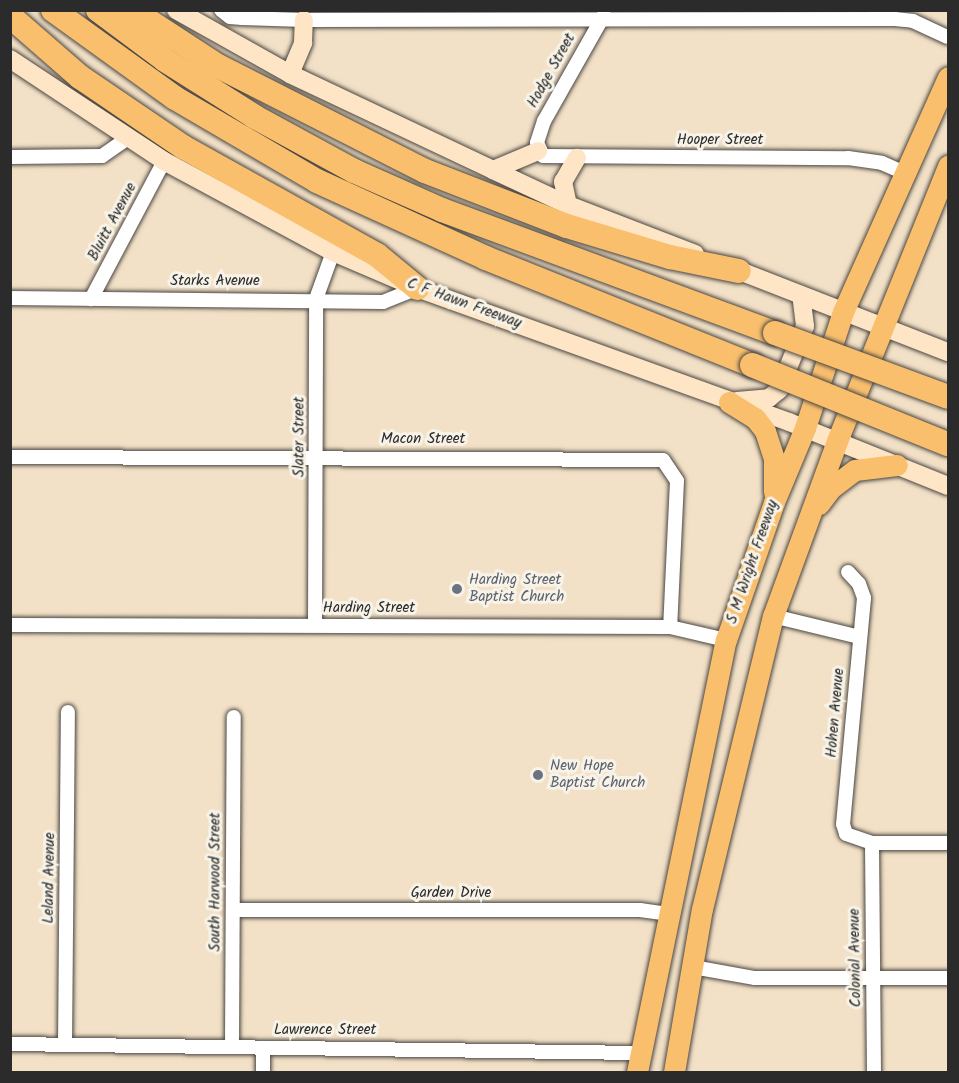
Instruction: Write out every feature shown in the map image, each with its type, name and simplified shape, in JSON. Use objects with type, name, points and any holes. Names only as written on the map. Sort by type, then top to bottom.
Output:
[{"type":"highway","points":[[53,10],[175,98],[316,181],[486,258],[948,444]]},
{"type":"highway","points":[[98,10],[165,60],[255,117],[354,171],[442,210],[948,397]]},
{"type":"highway","points":[[132,10],[218,66],[425,171],[567,226],[670,257],[739,270]]},
{"type":"highway","points":[[10,16],[56,57],[183,147],[377,255],[417,288]]},
{"type":"main road","points":[[176,10],[290,74],[568,205],[948,352]]},
{"type":"main road","points":[[290,74],[303,43],[304,20]]},
{"type":"main road","name":"C F Hawn Freeway","points":[[10,59],[164,160],[333,252],[417,288],[805,428],[948,486]]},
{"type":"main road","name":"S M Wright Freeway","points":[[638,1063],[726,640],[774,502],[805,428],[843,312],[903,172],[948,77]]},
{"type":"main road","points":[[493,170],[518,160],[538,145]]},
{"type":"main road","points":[[568,205],[562,182],[577,158]]},
{"type":"main road","points":[[674,1072],[728,791],[773,616],[837,441],[943,192],[948,166]]},
{"type":"main road","points":[[729,402],[769,398],[779,390],[805,326],[801,295]]},
{"type":"main road","points":[[729,402],[754,418],[770,440],[774,502]]},
{"type":"main road","points":[[809,516],[831,488],[855,470],[897,465]]},
{"type":"street","points":[[221,10],[242,18],[304,20],[604,15],[895,19],[913,21],[948,37]]},
{"type":"street","name":"Hodge Street","points":[[538,145],[604,15]]},
{"type":"street","points":[[10,157],[102,156],[128,138]]},
{"type":"street","name":"Hooper Street","points":[[538,145],[549,157],[848,158],[882,164],[903,172]]},
{"type":"street","name":"Bluitt Avenue","points":[[91,298],[164,160]]},
{"type":"street","name":"Slater Street","points":[[315,625],[316,299],[333,252]]},
{"type":"street","name":"Starks Avenue","points":[[10,298],[316,299],[383,302],[417,288]]},
{"type":"street","name":"Macon Street","points":[[10,457],[316,456],[663,460],[677,481],[670,627]]},
{"type":"street","name":"Hohen Avenue","points":[[848,572],[859,584],[864,598],[843,824],[846,834],[854,840],[872,843]]},
{"type":"street","points":[[773,616],[860,637]]},
{"type":"street","name":"Harding Street","points":[[10,625],[670,627],[726,640]]},
{"type":"street","name":"Leland Avenue","points":[[65,1045],[68,712]]},
{"type":"street","name":"South Harwood Street","points":[[232,1047],[234,717]]},
{"type":"street","points":[[872,843],[948,843]]},
{"type":"street","name":"Colonial Avenue","points":[[872,843],[874,1072]]},
{"type":"street","name":"Garden Drive","points":[[233,910],[640,910],[670,914]]},
{"type":"street","points":[[693,967],[755,978],[948,978]]},
{"type":"street","name":"Lawrence Street","points":[[10,1044],[232,1047],[638,1063]]},
{"type":"street","points":[[263,1048],[263,1072]]},
{"type":"place","name":"Harding Street Baptist Church","points":[[457,589]]},
{"type":"place","name":"New Hope Baptist Church","points":[[538,775]]}]
